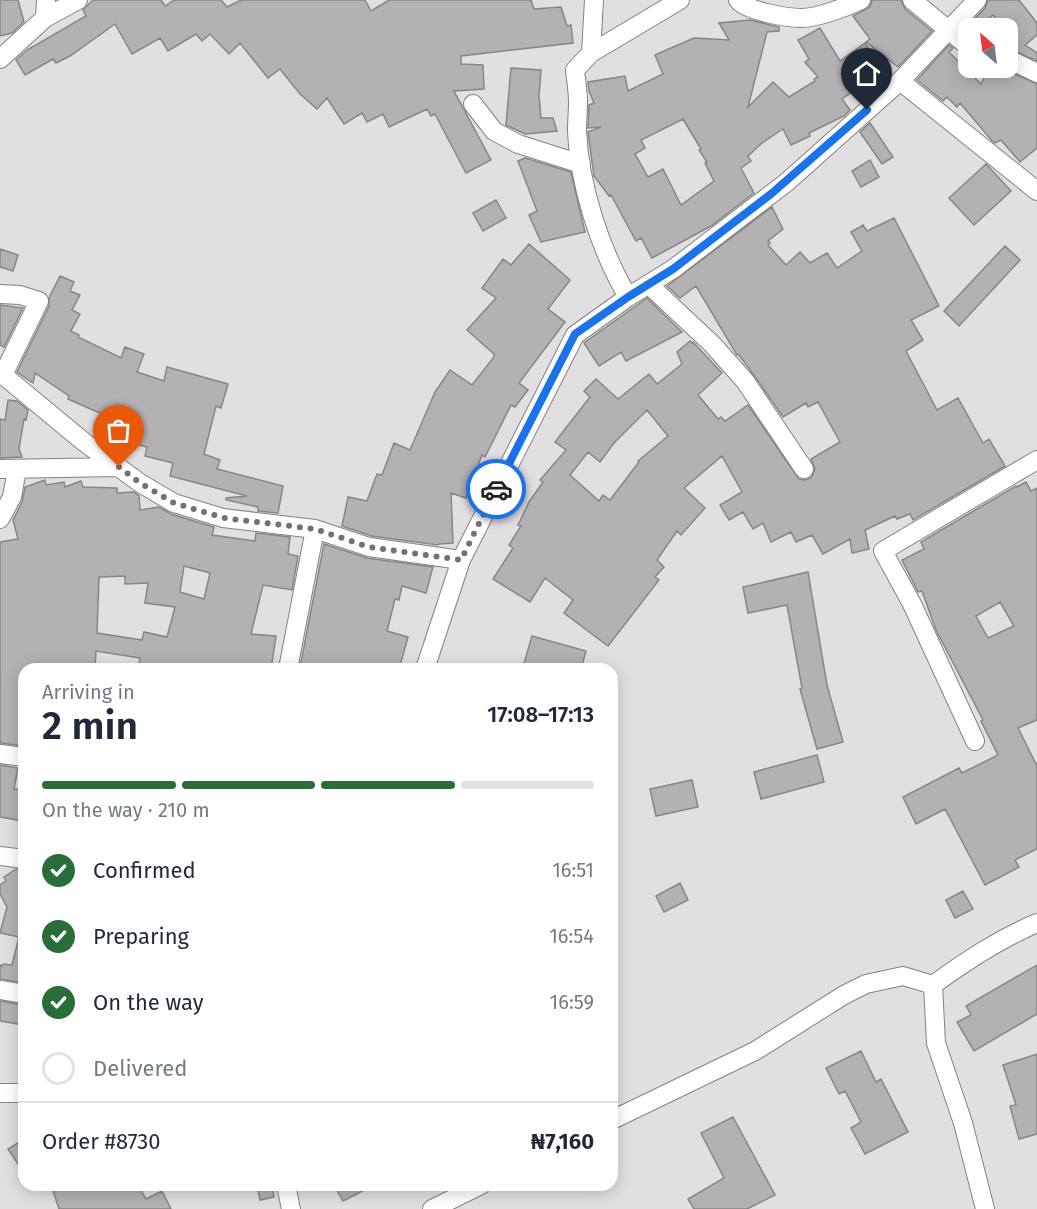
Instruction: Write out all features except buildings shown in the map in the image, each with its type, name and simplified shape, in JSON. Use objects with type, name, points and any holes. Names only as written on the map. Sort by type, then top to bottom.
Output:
[{"type":"street","points":[[0,58],[45,9],[78,0]]},
{"type":"street","points":[[591,52],[594,0]]},
{"type":"street","points":[[628,297],[612,271],[592,210],[581,164],[575,70],[591,52],[680,0]]},
{"type":"street","points":[[738,0],[752,9],[802,18],[861,0]]},
{"type":"street","points":[[912,0],[958,38]]},
{"type":"street","points":[[427,663],[461,560],[575,334],[673,269],[787,182],[900,81],[977,0]]},
{"type":"street","points":[[1018,64],[1037,73]]},
{"type":"street","points":[[900,81],[1037,191]]},
{"type":"street","points":[[473,104],[494,132],[518,144],[581,164]]},
{"type":"street","points":[[648,284],[712,344],[745,381],[804,469]]},
{"type":"street","points":[[0,294],[20,295],[39,301],[2,374],[84,442],[140,483],[174,503],[224,518],[315,529],[369,547],[461,560]]},
{"type":"street","points":[[975,741],[912,604],[883,551],[1037,460]]},
{"type":"street","points":[[0,519],[12,497],[9,469],[119,467]]},
{"type":"street","points":[[289,663],[315,529]]},
{"type":"street","points":[[0,754],[18,756]]},
{"type":"street","points":[[0,856],[18,858]]},
{"type":"street","points":[[933,985],[965,961],[1008,935],[1037,923]]},
{"type":"street","points":[[618,1117],[755,1051],[844,995],[866,984],[903,976],[933,985]]},
{"type":"street","points":[[933,985],[936,1043],[963,1123],[985,1209]]},
{"type":"street","points":[[0,990],[18,993]]},
{"type":"street","points":[[0,1093],[18,1093]]},
{"type":"street","points":[[287,1191],[291,1209]]},
{"type":"street","points":[[432,1209],[469,1191]]},
{"type":"way so far","points":[[119,467],[140,483],[174,503],[224,518],[315,529],[369,547],[461,560],[496,489]]},
{"type":"route","points":[[496,489],[575,334],[673,269],[787,182],[867,110]]}]
